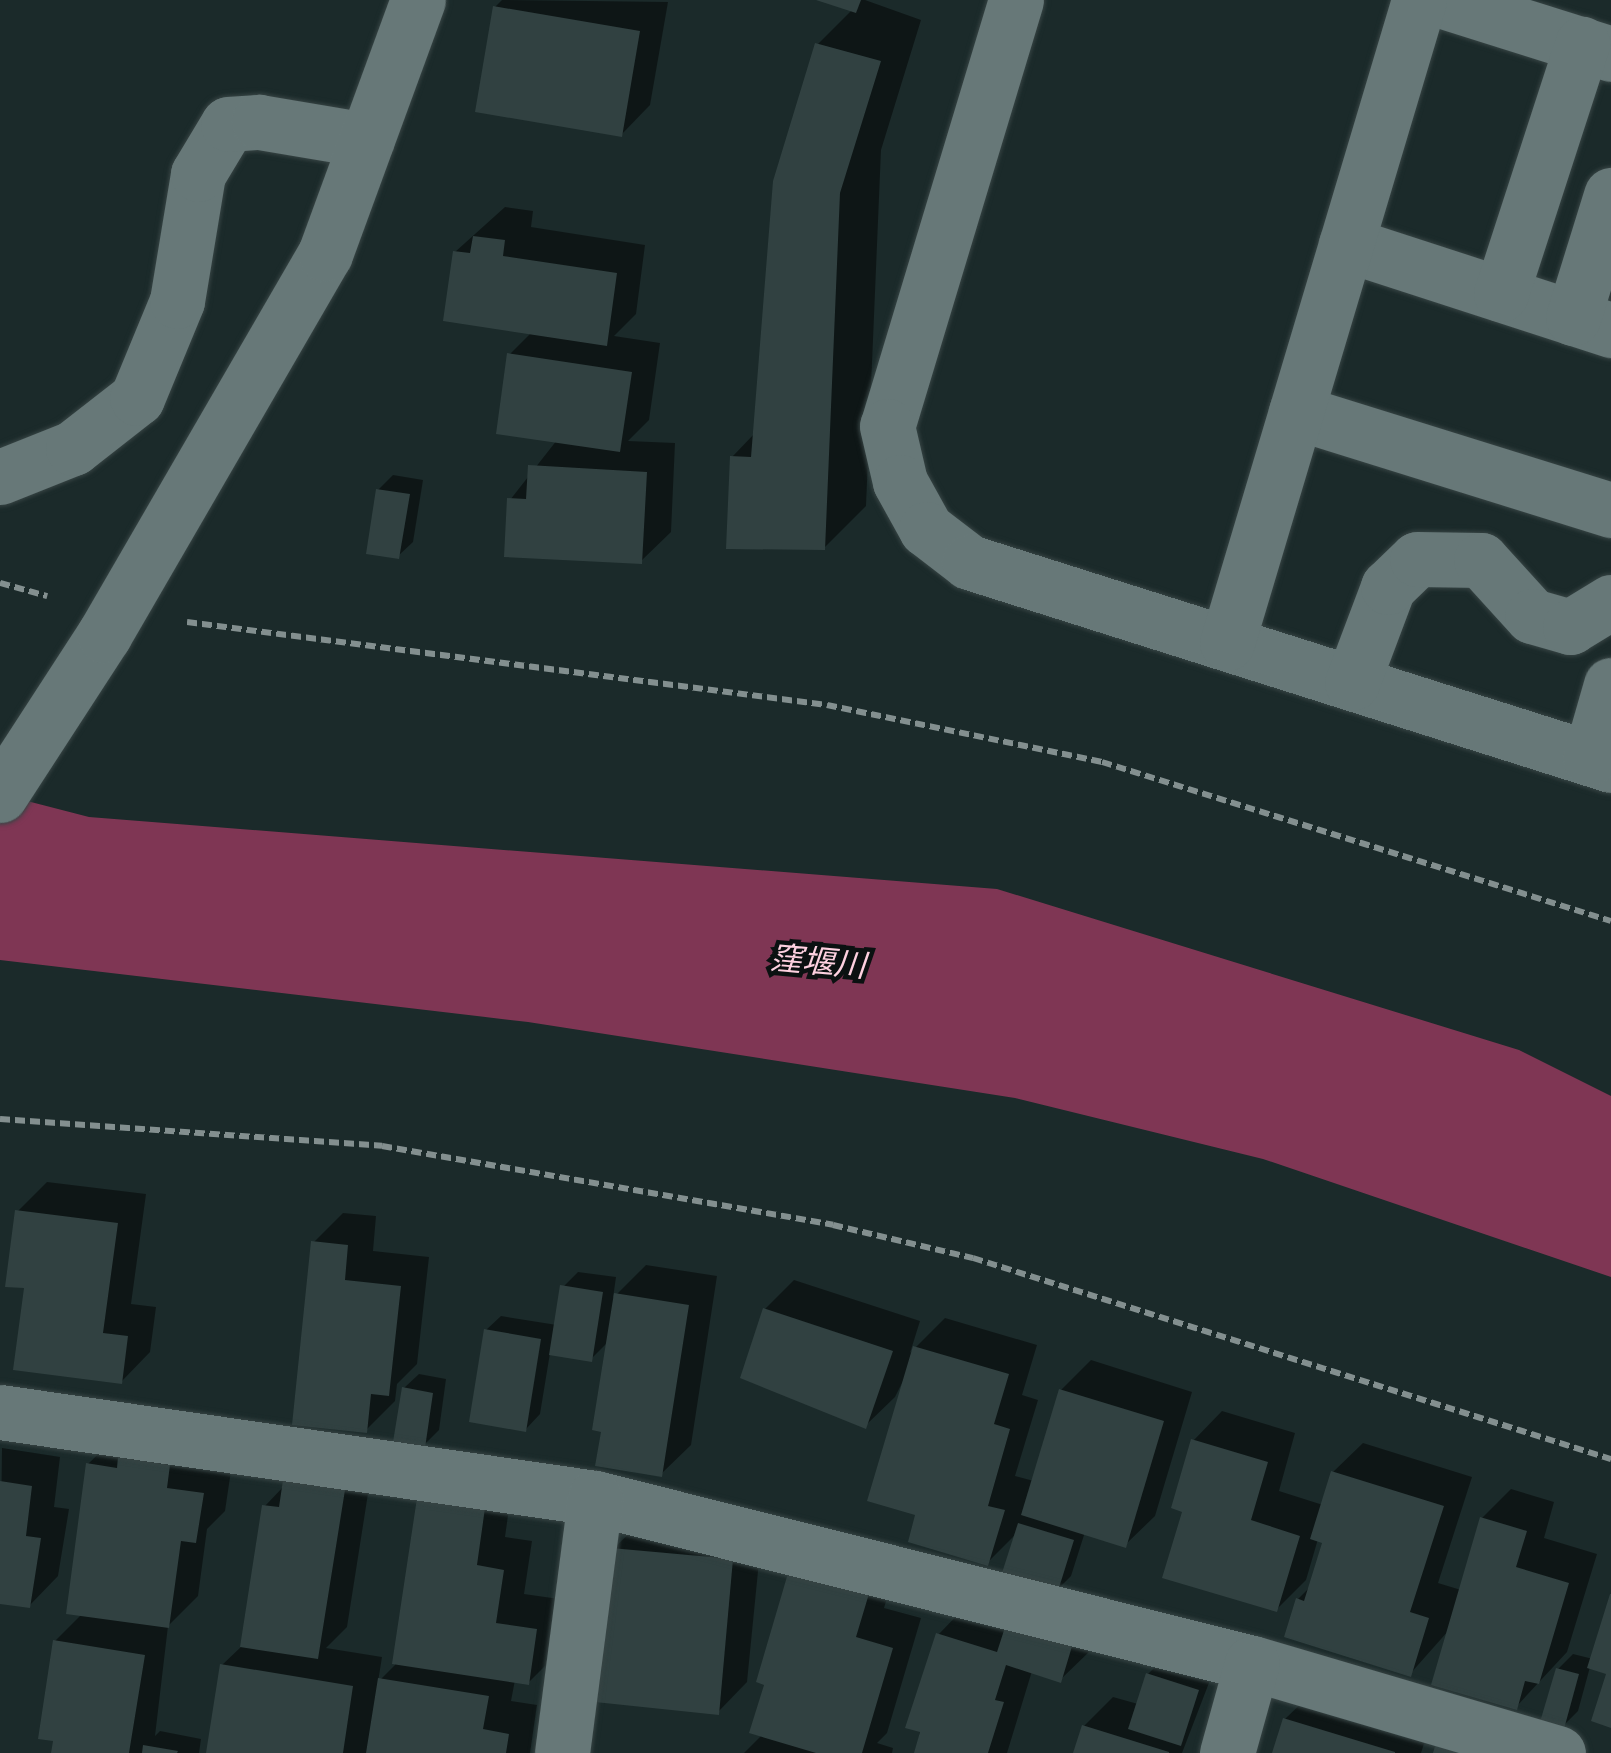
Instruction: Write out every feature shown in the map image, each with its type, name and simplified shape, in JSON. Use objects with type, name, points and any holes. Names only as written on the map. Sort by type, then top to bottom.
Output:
[{"type":"street","points":[[0,795],[111,623],[326,254],[418,0]]},
{"type":"street","points":[[1016,0],[887,426],[900,482],[926,529],[969,562],[1600,761],[1611,685]]},
{"type":"street","points":[[1228,643],[1419,0]]},
{"type":"street","points":[[1440,0],[1601,43],[1501,294]]},
{"type":"street","points":[[0,477],[73,448],[137,398],[177,301],[198,174],[228,124],[260,122],[366,140]]},
{"type":"street","points":[[1346,244],[1592,324],[1611,195]]},
{"type":"street","points":[[1296,412],[1611,510]]},
{"type":"street","points":[[1352,683],[1388,588],[1417,559],[1481,560],[1532,616],[1570,627],[1611,602]]},
{"type":"street","points":[[0,1412],[594,1498],[1252,1662],[1558,1753]]},
{"type":"street","points":[[562,1753],[594,1498]]},
{"type":"street","points":[[1227,1753],[1252,1662]]},
{"type":"path","points":[[111,623],[864,713],[1102,762],[1611,920]]},
{"type":"path","points":[[0,1119],[382,1146],[832,1225],[973,1258],[1611,1460]]},
{"type":"water","name":"窪堰川","points":[[0,794],[89,817],[997,889],[1519,1050],[1611,1096],[1611,1277],[1263,1159],[1015,1098],[528,1022],[0,960]]},
{"type":"building","points":[[816,0],[861,0],[856,13]]},
{"type":"building","points":[[493,6],[640,31],[622,137],[475,112]]},
{"type":"building","points":[[815,43],[881,61],[840,193],[825,550],[726,549],[730,456],[751,457],[773,181]]},
{"type":"building","points":[[473,236],[505,240],[503,256],[617,273],[607,346],[443,321],[453,251],[470,253]]},
{"type":"building","points":[[507,353],[632,372],[620,452],[496,434]]},
{"type":"building","points":[[528,465],[647,472],[642,564],[504,557],[507,498],[526,499]]},
{"type":"building","points":[[376,489],[410,494],[399,559],[366,554]]},
{"type":"building","points":[[15,1210],[118,1223],[103,1333],[128,1336],[122,1384],[13,1370],[24,1288],[5,1287]]},
{"type":"building","points":[[311,1241],[348,1245],[345,1280],[401,1286],[389,1396],[371,1394],[367,1433],[292,1425]]},
{"type":"building","points":[[560,1285],[603,1292],[592,1362],[549,1355]]},
{"type":"building","points":[[614,1293],[689,1305],[662,1477],[595,1466],[601,1432],[592,1430]]},
{"type":"building","points":[[763,1308],[893,1351],[866,1429],[740,1378]]},
{"type":"building","points":[[484,1329],[541,1339],[526,1432],[469,1422]]},
{"type":"building","points":[[913,1346],[1009,1374],[994,1424],[1010,1429],[988,1506],[1005,1510],[988,1566],[908,1542],[915,1515],[867,1501]]},
{"type":"building","points":[[402,1387],[433,1393],[425,1448],[393,1442]]},
{"type":"building","points":[[1059,1389],[1164,1421],[1126,1548],[1021,1515]]},
{"type":"building","points":[[1191,1439],[1268,1462],[1251,1520],[1300,1536],[1277,1612],[1162,1578],[1182,1512],[1171,1508]]},
{"type":"building","points":[[118,1457],[170,1465],[167,1488],[204,1493],[196,1543],[181,1541],[169,1628],[66,1614],[86,1463],[117,1468]]},
{"type":"building","points":[[1331,1471],[1444,1506],[1410,1612],[1429,1618],[1411,1677],[1284,1637],[1296,1598],[1304,1601],[1322,1543],[1310,1539]]},
{"type":"building","points":[[283,1480],[345,1490],[318,1659],[240,1647],[262,1505],[279,1507]]},
{"type":"building","points":[[0,1481],[32,1486],[26,1536],[41,1538],[30,1608],[0,1604]]},
{"type":"building","points":[[417,1498],[485,1508],[477,1565],[504,1570],[496,1623],[537,1629],[529,1685],[392,1664]]},
{"type":"building","points":[[1480,1517],[1527,1531],[1516,1567],[1569,1583],[1539,1684],[1525,1681],[1517,1710],[1431,1685]]},
{"type":"building","points":[[1018,1523],[1074,1540],[1057,1594],[1001,1576]]},
{"type":"building","points":[[611,1548],[733,1559],[719,1715],[595,1702]]},
{"type":"building","points":[[791,1563],[871,1587],[856,1637],[893,1648],[862,1753],[816,1753],[749,1733],[764,1685],[756,1682]]},
{"type":"building","points":[[1610,1594],[1611,1728],[1591,1721],[1606,1674],[1587,1668]]},
{"type":"building","points":[[1007,1621],[1073,1643],[1061,1683],[1006,1665],[995,1700],[1004,1702],[988,1753],[914,1753],[920,1732],[905,1728],[936,1633],[997,1652]]},
{"type":"building","points":[[53,1640],[145,1655],[129,1753],[51,1753],[53,1741],[38,1739]]},
{"type":"building","points":[[220,1664],[353,1686],[343,1753],[206,1753]]},
{"type":"building","points":[[1556,1668],[1579,1674],[1564,1729],[1540,1722]]},
{"type":"building","points":[[1146,1673],[1199,1690],[1181,1746],[1128,1729]]},
{"type":"building","points":[[378,1678],[489,1696],[483,1729],[509,1734],[506,1753],[366,1753]]},
{"type":"building","points":[[1283,1718],[1395,1752],[1395,1753],[1272,1753]]},
{"type":"building","points":[[1082,1725],[1169,1752],[1169,1753],[1073,1753]]},
{"type":"building","points":[[1436,1743],[1465,1753],[1433,1753]]},
{"type":"building","points":[[143,1745],[178,1751],[142,1753]]}]
